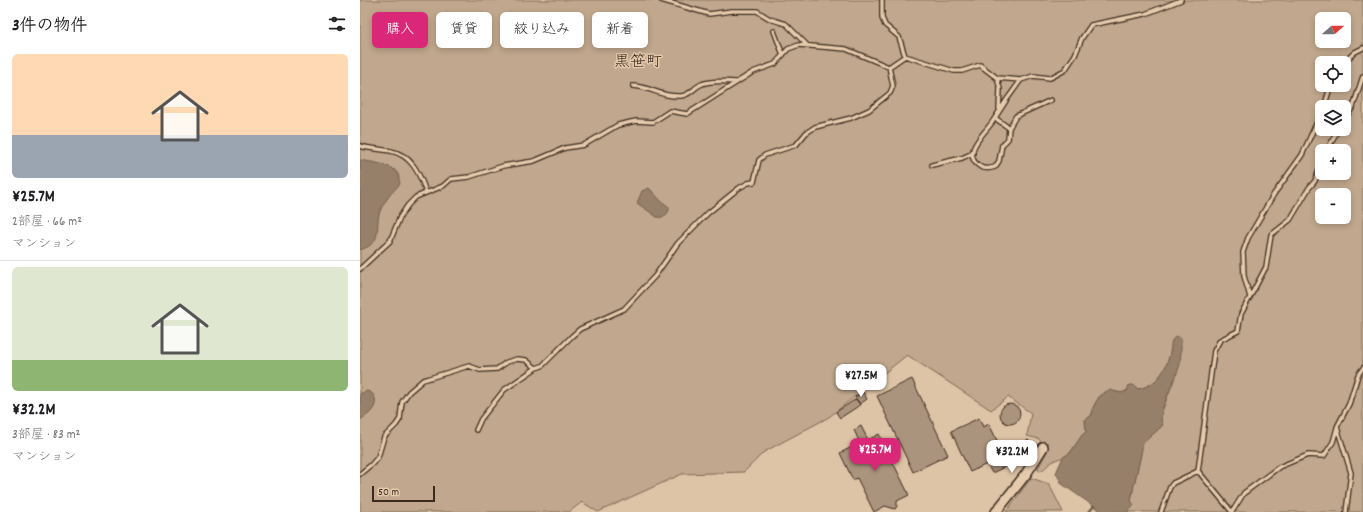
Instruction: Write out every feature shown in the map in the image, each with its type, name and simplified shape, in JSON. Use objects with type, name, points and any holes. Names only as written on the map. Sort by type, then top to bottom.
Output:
[{"type":"street","points":[[996,512],[1026,474],[1043,447]]},
{"type":"lane","points":[[661,0],[709,14],[732,11],[757,11],[770,19],[786,24],[806,44]]},
{"type":"lane","points":[[882,0],[882,18],[885,25],[899,37],[905,56]]},
{"type":"lane","points":[[905,56],[954,71],[980,65],[997,78],[1021,80],[1033,76],[1050,78],[1065,70],[1082,38],[1092,25],[1145,14],[1181,0]]},
{"type":"lane","points":[[774,31],[783,55]]},
{"type":"lane","points":[[360,269],[390,241],[404,211],[416,198],[426,192],[443,186],[451,179],[469,177],[503,166],[534,161],[565,148],[584,145],[618,125],[636,121],[653,122],[670,111],[687,114],[753,72],[775,64],[788,49],[806,44],[846,49],[889,67]]},
{"type":"lane","points":[[1351,56],[1363,48]]},
{"type":"lane","points":[[889,67],[905,56]]},
{"type":"lane","points":[[476,430],[481,419],[504,390],[536,368],[542,366],[553,357],[580,329],[624,309],[655,276],[678,243],[708,212],[739,188],[748,183],[754,182],[759,160],[765,155],[796,145],[806,133],[814,128],[845,120],[868,110],[890,94],[893,86],[889,67]]},
{"type":"lane","points":[[1351,110],[1363,76]]},
{"type":"lane","points":[[997,78],[1000,94],[998,110],[995,118],[978,138],[973,153],[973,158],[978,165],[985,169],[995,167],[1000,161],[1002,145],[1008,138],[1009,128],[1016,116],[1051,100]]},
{"type":"lane","points":[[998,110],[1021,80]]},
{"type":"lane","points":[[633,86],[643,86],[660,95],[670,96],[688,94],[704,83],[729,81],[736,82]]},
{"type":"lane","points":[[995,118],[1009,128]]},
{"type":"lane","points":[[1250,298],[1243,268],[1244,248],[1274,194],[1302,155],[1315,126]]},
{"type":"lane","points":[[360,146],[374,150],[392,151],[402,155],[415,168],[426,192]]},
{"type":"lane","points":[[932,165],[962,158],[973,153]]},
{"type":"lane","points":[[1315,180],[1290,220],[1272,235],[1266,267],[1241,314],[1238,332],[1220,340],[1214,351],[1198,471],[1232,512],[1244,493],[1279,467],[1308,455],[1324,456],[1333,442],[1337,427],[1349,404],[1358,375],[1363,368]]},
{"type":"lane","points":[[360,474],[378,457],[384,437],[400,419],[402,402],[409,392],[423,380],[469,366],[480,370],[497,369],[507,362],[517,359],[526,360],[536,368]]},
{"type":"lane","points":[[1337,427],[1351,473],[1346,512]]},
{"type":"lane","points":[[1161,512],[1170,487],[1173,483],[1198,471]]},
{"type":"shaded area","points":[[360,0],[1363,0],[1363,512],[1128,512],[1133,505],[1131,501],[1143,443],[1162,426],[1160,419],[1180,363],[1180,358],[1171,348],[1165,368],[1152,384],[1138,389],[1134,386],[1122,393],[1113,391],[1100,395],[1092,409],[1092,415],[1085,420],[1087,432],[1069,454],[1050,463],[1043,470],[1039,471],[1038,468],[1048,450],[1039,439],[1027,436],[1031,413],[1008,397],[991,410],[907,355],[829,417],[764,452],[744,472],[682,474],[598,512],[582,502],[569,512],[360,512]]},
{"type":"shaded area","points":[[360,160],[381,164],[391,168],[398,174],[400,184],[389,196],[381,209],[376,238],[368,247],[360,250]]},
{"type":"shaded area","points":[[649,188],[669,207],[664,216],[657,217],[637,203],[642,191]]},
{"type":"shaded area","points":[[1177,336],[1181,339],[1180,364],[1164,405],[1161,420],[1163,425],[1143,443],[1131,501],[1134,505],[1128,512],[1102,512],[1062,484],[1056,473],[1063,457],[1070,453],[1082,435],[1086,432],[1085,420],[1092,415],[1095,403],[1100,397],[1110,390],[1118,392],[1127,391],[1129,385],[1133,385],[1138,389],[1151,384],[1163,371],[1170,353],[1172,341]]},
{"type":"shaded area","points":[[366,391],[372,393],[375,397],[375,406],[369,414],[360,420],[360,394]]},
{"type":"shaded area","points":[[1031,478],[1049,484],[1063,512],[1006,512]]},
{"type":"building","points":[[912,379],[948,455],[913,472],[877,396]]},
{"type":"building","points":[[863,392],[867,399],[860,404],[855,397]]},
{"type":"building","points":[[856,399],[860,405],[840,418],[836,412]]},
{"type":"building","points":[[1010,404],[1017,407],[1020,414],[1017,421],[1010,424],[1003,421],[1000,414],[1003,407]]},
{"type":"building","points":[[979,418],[983,427],[989,424],[1009,465],[992,473],[987,464],[970,472],[951,431]]},
{"type":"building","points":[[861,426],[868,440],[879,434],[909,495],[897,501],[897,506],[895,509],[885,506],[874,512],[857,478],[853,480],[840,453],[860,443],[854,430]]},
{"type":"building","points":[[1028,440],[1032,447],[1024,450],[1021,443]]},
{"type":"waterway","points":[[1089,512],[1094,506]]},
{"type":"district","name":"黒笹町","points":[[638,62]]}]
